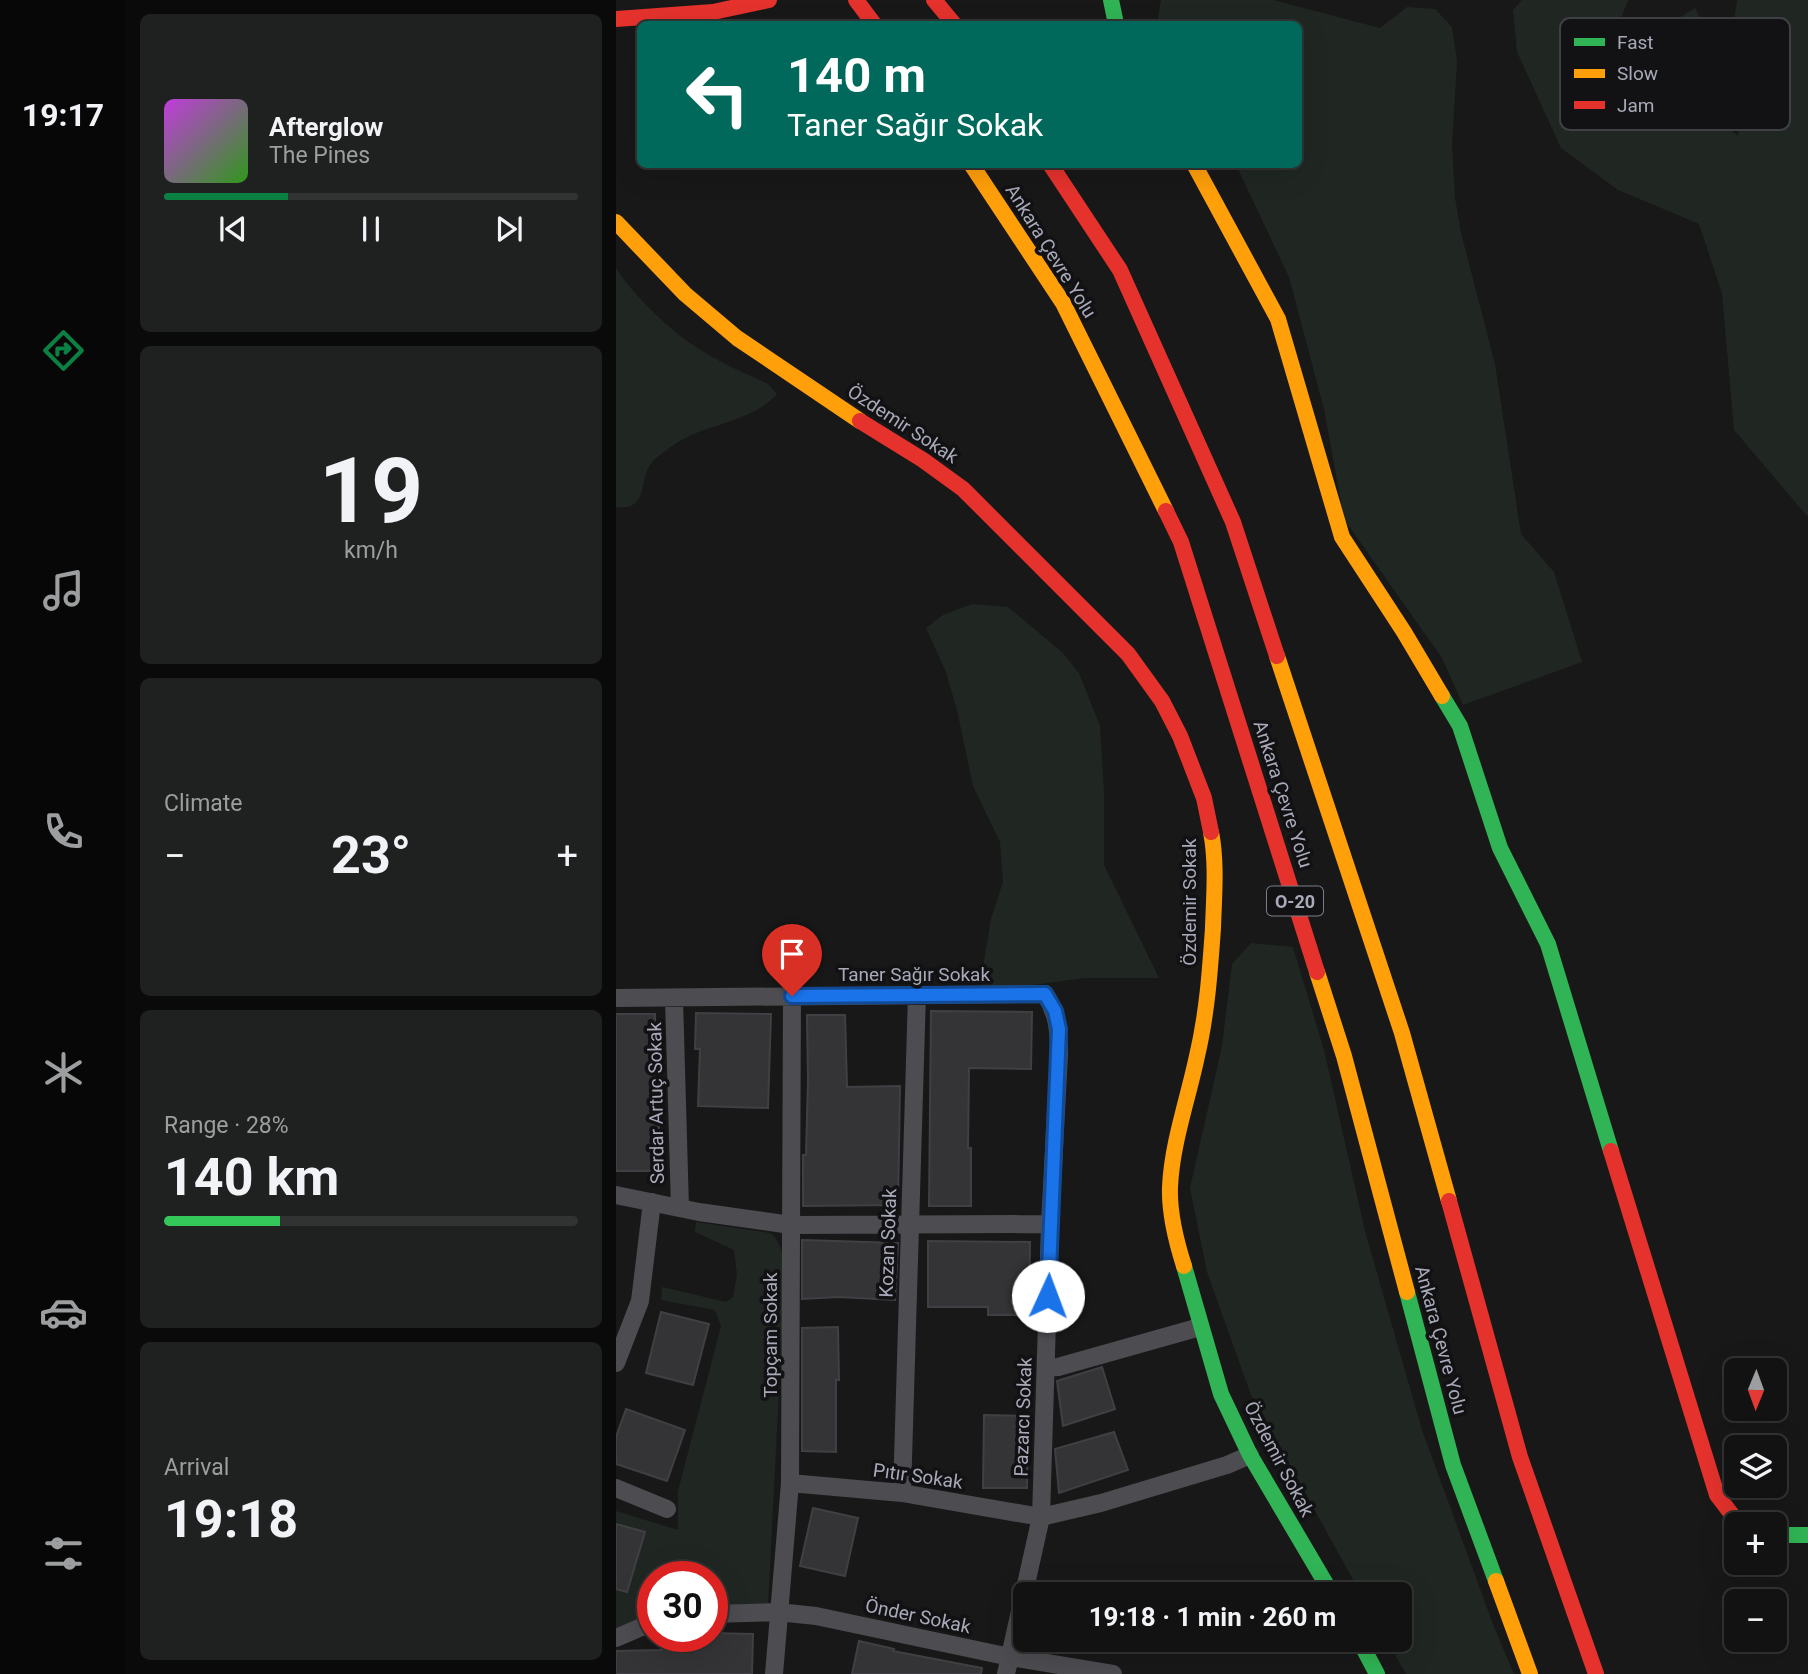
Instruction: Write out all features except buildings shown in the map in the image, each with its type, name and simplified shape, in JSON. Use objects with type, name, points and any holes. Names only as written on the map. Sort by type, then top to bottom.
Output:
[{"type":"main road","points":[[616,19],[717,11],[769,0]]},
{"type":"main road","points":[[856,0],[872,21]]},
{"type":"main road","points":[[934,0],[952,21]]},
{"type":"main road","points":[[1111,0],[1115,21]]},
{"type":"main road","name":"Ankara Çevre Yolu","points":[[974,168],[1063,303],[1181,542],[1344,1056],[1453,1465],[1530,1674]]},
{"type":"main road","name":"Ankara Çevre Yolu","points":[[1053,168],[1121,270],[1233,522],[1402,1033],[1520,1457],[1596,1674]]},
{"type":"main road","points":[[1196,168],[1278,318],[1342,537],[1404,632],[1460,726],[1500,848],[1548,944],[1717,1495],[1730,1512]]},
{"type":"main road","name":"Özdemir Sokak","points":[[616,222],[685,294],[737,338],[963,489],[1128,654],[1156,691],[1172,718],[1204,798],[1214,850],[1209,988],[1198,1053],[1175,1148],[1170,1188],[1175,1236],[1221,1394],[1250,1455],[1325,1582]]},
{"type":"main road","points":[[1787,1535],[1808,1535]]},
{"type":"main road","points":[[1365,1652],[1377,1674]]},
{"type":"street","name":"Kozan Sokak","points":[[902,1493],[917,994]]},
{"type":"street","name":"Taner Sağır Sokak","points":[[616,998],[1045,994]]},
{"type":"street","name":"Pazarcı Sokak","points":[[1008,1666],[1041,1517],[1059,1029],[1055,1011],[1045,994]]},
{"type":"street","name":"Topçam Sokak","points":[[774,1674],[790,1483],[792,996]]},
{"type":"street","name":"Serdar Artuç Sokak","points":[[674,998],[680,1208]]},
{"type":"street","points":[[616,1195],[791,1225],[1050,1224]]},
{"type":"street","name":"Serdar Artuç Sokak","points":[[616,1363],[640,1301],[652,1202]]},
{"type":"street","points":[[1046,1368],[1058,1367],[1200,1327]]},
{"type":"street","points":[[1041,1517],[1126,1496],[1227,1465],[1250,1455]]},
{"type":"street","name":"Pıtır Sokak","points":[[790,1483],[902,1493],[1041,1517]]},
{"type":"street","points":[[616,1488],[667,1509]]},
{"type":"street","name":"Önder Sokak","points":[[728,1614],[778,1612],[836,1620],[1008,1666],[1113,1674]]},
{"type":"street","points":[[616,1637],[637,1628]]},
{"type":"shaded area","points":[[1161,0],[1273,0],[1380,28],[1407,7],[1435,9],[1452,27],[1457,61],[1452,145],[1455,198],[1461,233],[1495,364],[1521,534],[1554,572],[1582,662],[1463,705],[1442,658],[1344,519],[1324,409],[1289,277],[1237,168],[1302,168],[1302,21],[1158,21]]},
{"type":"shaded area","points":[[1522,0],[1628,0],[1621,18],[1560,18],[1560,130],[1730,130],[1738,136],[1739,130],[1790,130],[1790,18],[1735,18],[1737,0],[1808,0],[1808,517],[1734,430],[1722,293],[1699,224],[1618,190],[1561,148],[1517,52],[1513,10]]},
{"type":"shaded area","points":[[1695,8],[1700,18],[1679,18]]},
{"type":"shaded area","points":[[616,268],[642,301],[688,342],[715,359],[768,384],[777,394],[757,410],[695,434],[662,453],[648,468],[637,502],[625,507],[616,507]]},
{"type":"shaded area","points":[[972,604],[1008,607],[1062,652],[1079,673],[1100,726],[1104,865],[1159,978],[1085,978],[1017,987],[980,985],[991,919],[1003,882],[1000,842],[973,786],[946,672],[926,628],[943,615]]},
{"type":"shaded area","points":[[1251,943],[1293,947],[1324,1050],[1365,1231],[1422,1430],[1494,1627],[1514,1674],[1406,1674],[1394,1652],[1412,1652],[1412,1582],[1354,1582],[1251,1395],[1207,1272],[1190,1188],[1222,1046],[1232,964]]},
{"type":"shaded area","points":[[696,1222],[770,1233],[782,1252],[784,1293],[768,1605],[728,1606],[728,1561],[637,1561],[637,1623],[616,1630],[616,1511],[678,1530],[678,1491],[721,1326],[715,1310],[661,1300],[662,1287],[726,1302],[733,1297],[737,1275],[734,1250],[695,1232]]},
{"type":"traffic: fast","points":[[1111,0],[1115,21]]},
{"type":"traffic: fast","points":[[1442,696],[1460,726],[1500,848],[1548,944],[1611,1151]]},
{"type":"traffic: fast","points":[[1184,1266],[1221,1394],[1250,1455],[1325,1582]]},
{"type":"traffic: fast","points":[[1407,1292],[1453,1465],[1496,1581]]},
{"type":"traffic: fast","points":[[1787,1535],[1808,1535]]},
{"type":"traffic: fast","points":[[1365,1652],[1377,1674]]},
{"type":"traffic: slow","points":[[974,168],[1063,303],[1166,511]]},
{"type":"traffic: slow","points":[[1196,168],[1278,319],[1342,537],[1442,696]]},
{"type":"traffic: slow","points":[[616,222],[685,294],[737,338],[860,421]]},
{"type":"traffic: slow","points":[[1277,656],[1402,1033],[1449,1201]]},
{"type":"traffic: slow","points":[[1184,1266],[1174,1227],[1170,1187],[1174,1154],[1208,992],[1214,892],[1211,832]]},
{"type":"traffic: slow","points":[[1317,972],[1344,1056],[1407,1292]]},
{"type":"traffic: slow","points":[[1496,1581],[1530,1674]]},
{"type":"traffic: jam","points":[[616,19],[713,12],[769,0]]},
{"type":"traffic: jam","points":[[856,0],[872,21]]},
{"type":"traffic: jam","points":[[934,0],[952,21]]},
{"type":"traffic: jam","points":[[1053,168],[1120,270],[1233,522],[1277,656]]},
{"type":"traffic: jam","points":[[860,421],[923,460],[963,489],[1128,654],[1162,701],[1180,736],[1204,798],[1211,832]]},
{"type":"traffic: jam","points":[[1166,511],[1181,542],[1317,972]]},
{"type":"traffic: jam","points":[[1611,1151],[1717,1495],[1730,1512]]},
{"type":"traffic: jam","points":[[1449,1201],[1520,1457],[1596,1674]]},
{"type":"route","points":[[792,996],[1045,994],[1055,1011],[1059,1029],[1048,1296]]}]
